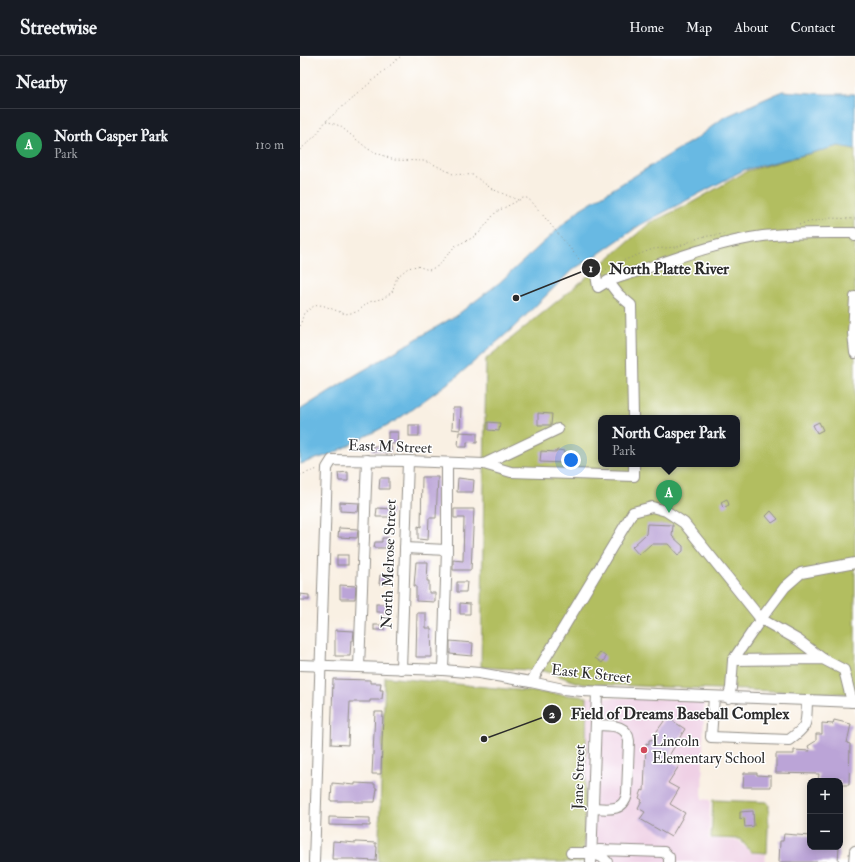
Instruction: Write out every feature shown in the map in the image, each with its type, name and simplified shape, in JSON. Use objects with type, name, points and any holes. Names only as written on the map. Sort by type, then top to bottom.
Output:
[{"type":"street","points":[[592,273],[598,287],[608,281],[710,247],[762,236],[800,232],[854,233],[855,236]]},
{"type":"street","points":[[608,281],[618,294],[631,305],[633,415]]},
{"type":"street","points":[[855,297],[853,333],[855,353]]},
{"type":"street","points":[[484,464],[558,429]]},
{"type":"street","name":"East M Street","points":[[327,468],[332,460],[484,464]]},
{"type":"street","points":[[359,667],[367,460]]},
{"type":"street","name":"North Melrose Street","points":[[401,669],[408,461]]},
{"type":"street","points":[[443,670],[447,550],[447,463]]},
{"type":"street","points":[[484,464],[511,472],[634,476],[634,467]]},
{"type":"street","points":[[314,862],[327,468]]},
{"type":"street","points":[[532,682],[632,512],[652,506],[666,511],[684,523],[761,619],[798,640],[823,660],[844,670],[853,702]]},
{"type":"street","points":[[405,548],[447,550]]},
{"type":"street","points":[[728,698],[731,688],[733,660],[785,587],[801,573],[855,563]]},
{"type":"street","points":[[733,660],[823,660]]},
{"type":"street","name":"East K Street","points":[[300,665],[443,670],[479,673],[563,689],[597,692],[853,702]]},
{"type":"street","name":"Jane Street","points":[[591,858],[597,692]]},
{"type":"street","points":[[714,697],[712,738],[789,740],[806,725],[807,701]]},
{"type":"street","points":[[593,808],[616,808],[623,805],[627,794],[629,756],[629,737],[625,730],[615,726],[596,725]]},
{"type":"street","points":[[591,858],[599,850],[664,852],[669,857],[669,862]]},
{"type":"street","points":[[854,862],[855,852]]},
{"type":"street","points":[[571,853],[591,858],[602,856],[607,862]]},
{"type":"path","points":[[300,150],[316,135],[326,121],[401,56]]},
{"type":"path","points":[[326,121],[340,126],[368,149],[394,160],[424,161],[453,174],[473,175],[492,189],[519,200]]},
{"type":"path","points":[[300,326],[304,313],[314,306],[322,305],[345,314],[357,312],[369,302],[384,298],[392,292],[397,277],[408,268],[417,266],[429,270],[438,266],[455,246],[472,238],[480,232],[496,212],[523,198],[528,198],[592,273]]},
{"type":"path","points":[[300,475],[315,469],[327,468]]},
{"type":"shaded area","name":"Lincoln Elementary School","points":[[587,697],[704,700],[702,799],[710,800],[709,839],[739,841],[751,853],[766,854],[765,862],[584,862]]},
{"type":"green space","points":[[839,145],[855,148],[855,694],[582,684],[544,671],[481,667],[486,359],[582,281],[650,223],[693,202],[747,171]]},
{"type":"green space","points":[[385,677],[587,697],[584,862],[378,862]]},
{"type":"green space","points":[[713,800],[767,802],[769,805],[767,853],[751,852],[740,839],[711,838]]},
{"type":"water","points":[[783,91],[825,94],[855,94],[855,149],[839,146],[744,170],[640,225],[597,255],[572,270],[512,329],[455,378],[397,420],[332,454],[300,464],[300,410],[352,377],[457,315],[499,283],[580,209],[697,138],[723,118]]},
{"type":"building","points":[[453,408],[461,408],[460,430],[452,429]]},
{"type":"building","points":[[538,413],[552,414],[551,425],[538,425]]},
{"type":"building","points":[[488,422],[500,423],[499,431],[488,430]]},
{"type":"building","points":[[819,422],[823,430],[817,433],[813,425]]},
{"type":"building","points":[[409,425],[419,425],[419,436],[409,436]]},
{"type":"building","points":[[388,432],[398,432],[397,444],[388,444]]},
{"type":"building","points":[[459,432],[477,433],[477,443],[467,442],[467,447],[458,447]]},
{"type":"building","points":[[373,446],[391,446],[391,452],[372,451]]},
{"type":"building","points":[[557,450],[565,451],[564,463],[540,462],[541,451],[556,452]]},
{"type":"building","points":[[348,472],[348,481],[339,481],[338,473]]},
{"type":"building","points":[[422,477],[438,477],[436,518],[429,518],[428,540],[418,539],[418,526],[421,527]]},
{"type":"building","points":[[380,478],[389,478],[389,489],[379,489]]},
{"type":"building","points":[[458,478],[474,480],[473,492],[457,492]]},
{"type":"building","points":[[667,482],[669,487],[662,490],[660,485]]},
{"type":"building","points":[[727,499],[729,505],[723,508],[721,502]]},
{"type":"building","points":[[340,502],[359,503],[358,512],[340,511]]},
{"type":"building","points":[[377,508],[392,509],[391,517],[376,517]]},
{"type":"building","points":[[454,509],[474,509],[471,570],[453,570],[453,560],[463,561],[464,518],[454,518]]},
{"type":"building","points":[[771,511],[778,519],[772,523],[766,516]]},
{"type":"building","points":[[647,524],[673,525],[672,536],[683,546],[683,551],[678,555],[668,544],[651,544],[639,555],[632,547],[646,534]]},
{"type":"building","points":[[339,528],[358,529],[357,538],[338,537]]},
{"type":"building","points":[[382,538],[389,538],[389,548],[374,548],[375,542],[382,542]]},
{"type":"building","points":[[337,555],[348,555],[348,565],[337,565]]},
{"type":"building","points":[[416,562],[428,562],[427,581],[429,581],[429,593],[435,593],[435,602],[416,601],[416,586],[414,586]]},
{"type":"building","points":[[380,575],[390,576],[389,584],[379,584]]},
{"type":"building","points":[[457,582],[467,582],[466,592],[457,592]]},
{"type":"building","points":[[340,585],[356,586],[355,599],[340,599]]},
{"type":"building","points":[[300,594],[309,595],[309,600],[300,600]]},
{"type":"building","points":[[460,603],[470,604],[470,614],[460,614]]},
{"type":"building","points":[[376,604],[389,604],[389,612],[376,612]]},
{"type":"building","points":[[417,613],[426,613],[426,628],[431,628],[432,657],[416,657]]},
{"type":"building","points":[[374,625],[384,625],[384,630],[374,630]]},
{"type":"building","points":[[335,630],[354,631],[353,641],[351,641],[350,656],[335,656]]},
{"type":"building","points":[[450,641],[473,643],[472,656],[450,654]]},
{"type":"building","points":[[600,652],[606,657],[602,663],[595,658]]},
{"type":"building","points":[[333,679],[370,680],[370,683],[381,683],[380,690],[383,690],[382,699],[380,700],[370,700],[370,702],[350,702],[348,745],[331,744]]},
{"type":"building","points":[[375,712],[383,712],[381,774],[372,774]]},
{"type":"building","points":[[667,717],[685,729],[667,759],[679,766],[668,783],[679,789],[670,804],[685,813],[671,837],[640,819],[645,812],[638,808],[642,800],[639,798],[642,790],[644,791],[646,743],[649,744],[649,740],[657,739],[657,731]]},
{"type":"building","points":[[834,720],[851,724],[847,743],[850,744],[849,785],[843,785],[843,778],[818,778],[819,774],[776,773],[776,754],[794,754],[794,750],[810,751],[808,746],[816,741],[816,734],[822,734],[822,723],[833,724]]},
{"type":"building","points":[[744,773],[757,773],[757,775],[771,776],[771,787],[743,787]]},
{"type":"building","points":[[332,783],[355,785],[355,783],[375,784],[375,788],[377,788],[375,802],[331,801]]},
{"type":"building","points":[[753,811],[754,826],[745,827],[744,818],[740,819],[740,812]]},
{"type":"building","points":[[329,817],[370,818],[370,826],[329,825]]},
{"type":"building","points":[[784,834],[807,836],[807,850],[839,850],[838,862],[779,862],[780,841],[783,841]]},
{"type":"building","points":[[333,841],[376,843],[376,861],[332,859]]},
{"type":"place","name":"North Platte River","points":[[516,298]]},
{"type":"place","name":"North Casper Park","points":[[669,513]]},
{"type":"place","name":"Field of Dreams Baseball Complex","points":[[484,739]]},
{"type":"place","name":"Lincoln Elementary School","points":[[644,750]]}]
